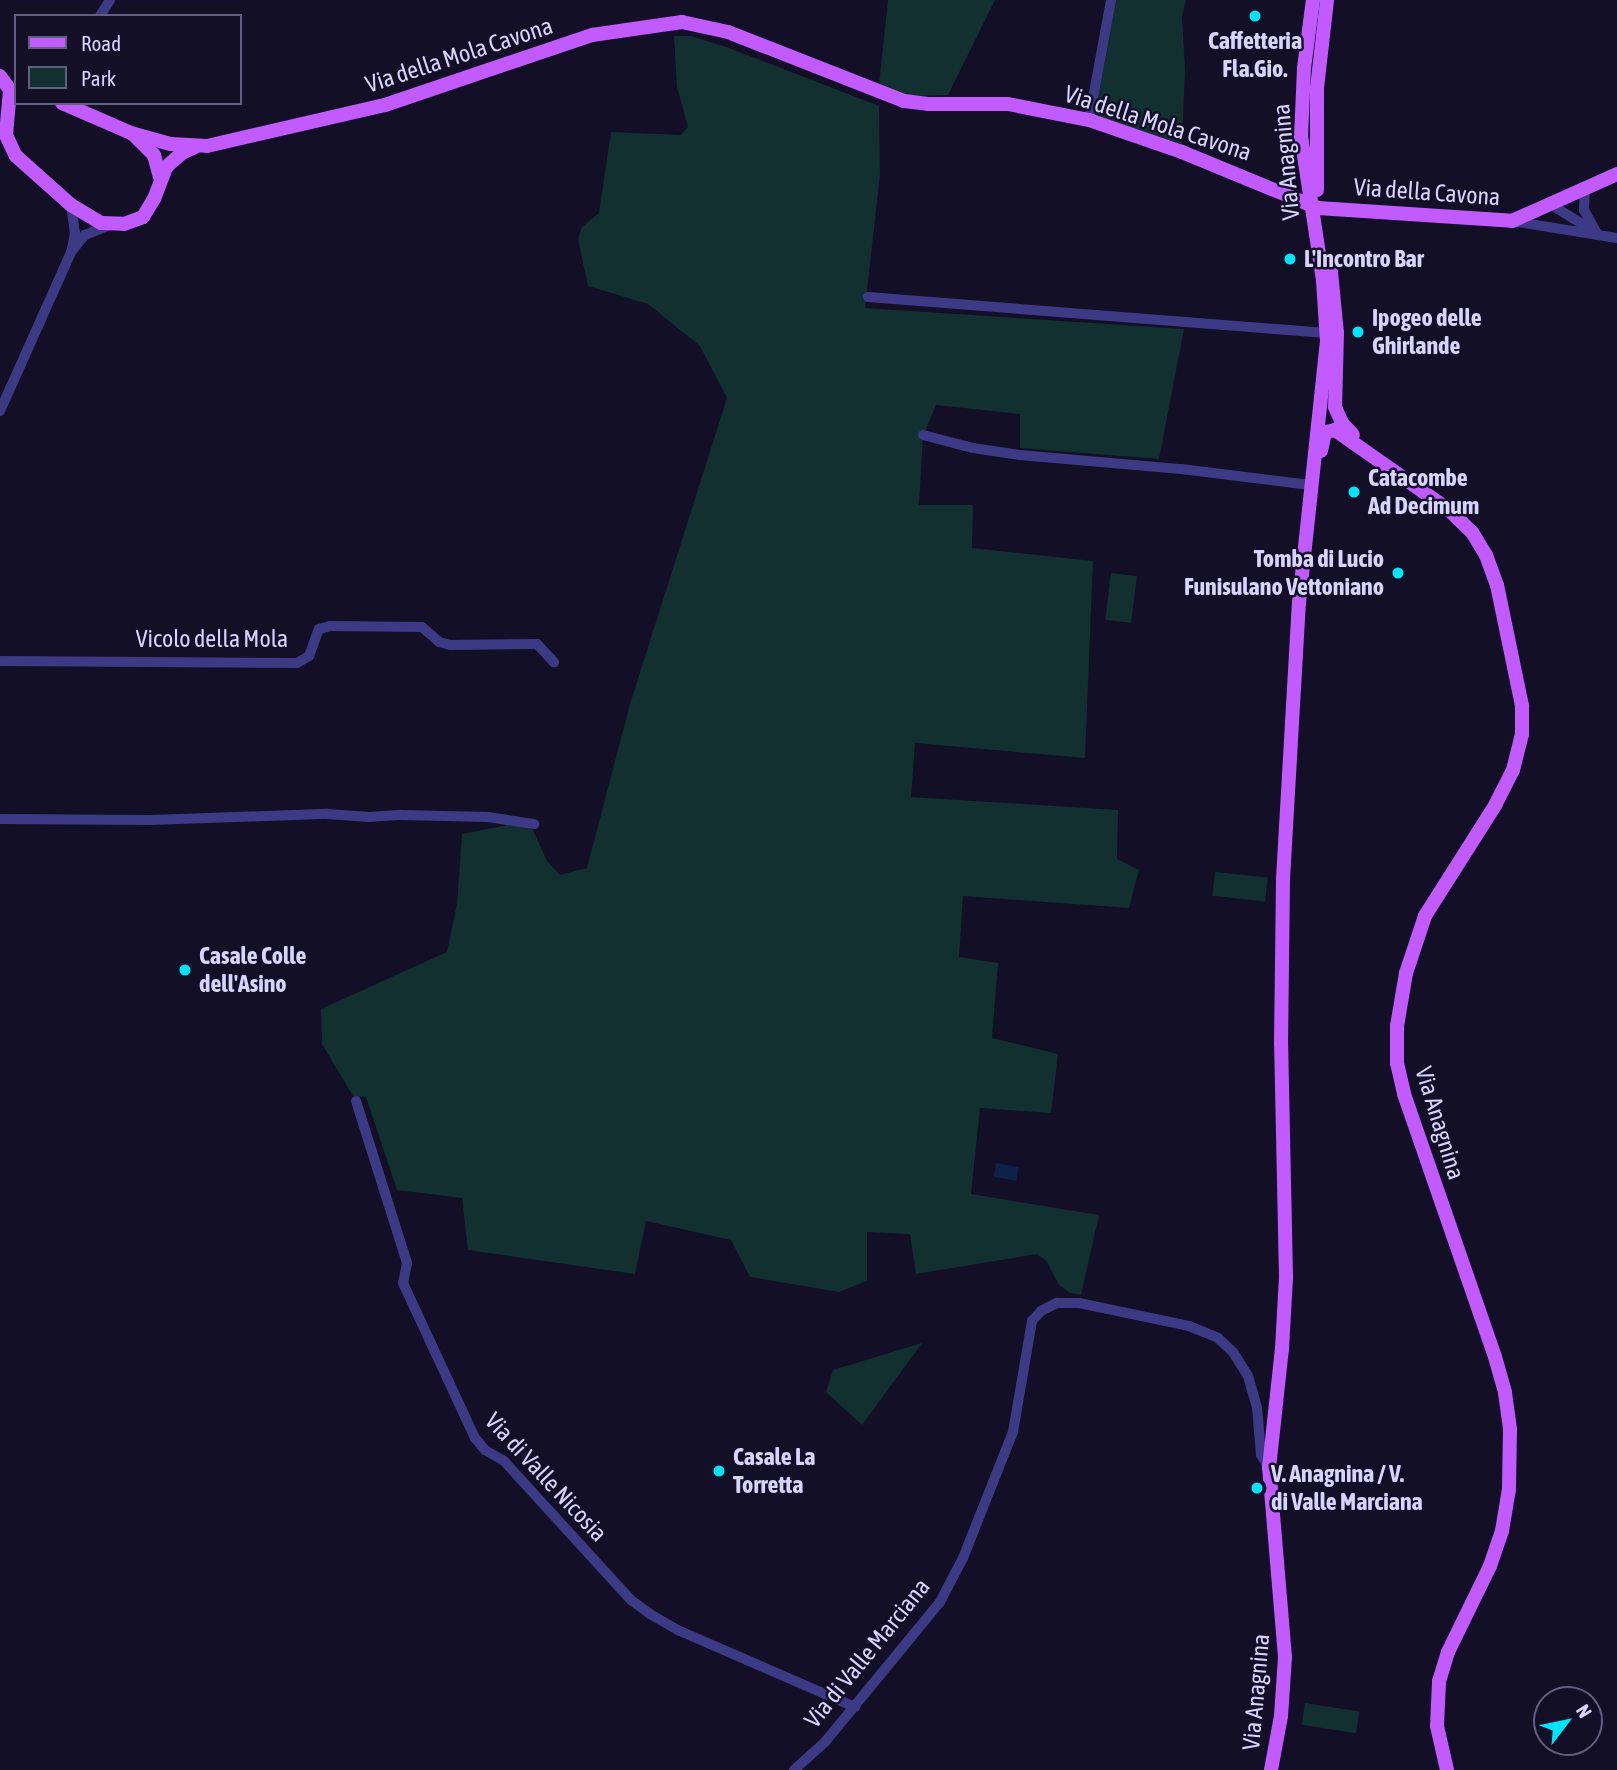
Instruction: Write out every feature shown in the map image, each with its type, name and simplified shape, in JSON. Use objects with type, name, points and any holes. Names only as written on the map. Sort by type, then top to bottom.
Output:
[{"type":"main road","name":"Via Anagnina","points":[[1312,0],[1317,17]]},
{"type":"main road","name":"Via Anagnina","points":[[1271,1770],[1283,1698],[1285,1646],[1269,1468],[1285,1288],[1281,1044],[1283,879],[1306,528],[1327,333],[1314,206],[1301,119],[1317,17],[1327,0]]},
{"type":"main road","name":"Via della Mola Cavona","points":[[67,105],[131,133],[196,147],[374,108],[592,35],[676,22],[701,24],[904,101],[928,104],[1008,104],[1089,120],[1194,156],[1314,206]]},
{"type":"main road","points":[[0,76],[9,90],[12,108],[6,135],[16,156],[71,205],[110,225],[138,220],[148,212],[160,177],[173,160],[196,147]]},
{"type":"main road","points":[[131,133],[145,143],[153,155],[160,177]]},
{"type":"main road","name":"Via della Cavona","points":[[1314,206],[1512,221],[1554,207],[1617,174]]},
{"type":"main road","name":"Via Anagnina","points":[[1314,206],[1336,311],[1335,407],[1346,429],[1381,463]]},
{"type":"main road","name":"Via Anagnina","points":[[1306,528],[1325,432],[1335,430],[1457,516],[1483,550],[1505,612],[1523,715],[1519,751],[1506,786],[1443,883],[1422,922],[1406,973],[1397,1026],[1397,1063],[1404,1094],[1495,1357],[1505,1393],[1510,1430],[1509,1489],[1502,1531],[1485,1577],[1448,1652],[1439,1682],[1437,1726],[1447,1770]]},
{"type":"street","points":[[1089,120],[1111,0]]},
{"type":"street","points":[[1585,189],[1584,210],[1598,234]]},
{"type":"street","points":[[0,411],[71,252],[75,232],[71,205]]},
{"type":"street","points":[[1554,207],[1598,234]]},
{"type":"street","points":[[1543,225],[1554,207]]},
{"type":"street","points":[[1554,207],[1556,228]]},
{"type":"street","points":[[1512,221],[1617,237]]},
{"type":"street","points":[[71,252],[85,235],[110,225]]},
{"type":"street","points":[[868,297],[1327,333]]},
{"type":"street","points":[[923,435],[967,447],[1020,456],[1181,469],[1310,485]]},
{"type":"street","name":"Vicolo della Mola","points":[[0,661],[297,663],[309,656],[319,629],[330,626],[422,627],[439,642],[450,645],[537,644],[554,662]]},
{"type":"street","points":[[0,819],[151,820],[327,814],[369,817],[488,817],[534,824]]},
{"type":"street","name":"Via di Valle Nicosia","points":[[356,1101],[407,1263],[404,1283],[475,1438],[485,1450],[504,1461],[631,1600],[650,1614],[680,1631],[855,1707]]},
{"type":"street","name":"Via di Valle Marciana","points":[[794,1770],[825,1742],[940,1602],[963,1558],[1013,1432],[1032,1321],[1041,1311],[1058,1303],[1079,1303],[1189,1326],[1219,1338],[1240,1361],[1250,1382],[1257,1407],[1261,1455],[1269,1468]]},
{"type":"green space","points":[[888,0],[995,0],[948,95],[909,96],[879,85]]},
{"type":"green space","points":[[1116,0],[1186,0],[1182,16],[1185,69],[1182,144],[1095,116]]},
{"type":"green space","points":[[674,36],[691,36],[729,48],[879,106],[880,174],[865,308],[1184,329],[1159,459],[1020,448],[1020,414],[936,405],[923,436],[919,505],[973,505],[972,548],[1093,561],[1085,758],[915,743],[911,797],[1118,810],[1117,859],[1139,870],[1129,908],[963,896],[959,957],[998,963],[992,1038],[1058,1054],[1051,1113],[980,1108],[971,1194],[1099,1215],[1081,1295],[1070,1293],[1059,1285],[1047,1262],[1037,1254],[916,1274],[910,1234],[867,1232],[867,1281],[839,1292],[750,1277],[731,1240],[646,1221],[635,1274],[468,1250],[462,1198],[397,1190],[366,1097],[353,1096],[322,1044],[321,1009],[447,952],[457,904],[462,834],[513,824],[532,828],[547,861],[560,875],[587,868],[630,704],[727,398],[700,346],[648,304],[588,286],[578,239],[582,227],[599,213],[611,132],[681,135],[688,127],[677,87]]},
{"type":"green space","points":[[1111,573],[1137,576],[1131,623],[1105,620]]},
{"type":"green space","points":[[1215,872],[1268,878],[1265,901],[1212,896]]},
{"type":"green space","points":[[922,1343],[862,1425],[826,1392],[833,1370]]},
{"type":"green space","points":[[1305,1703],[1359,1712],[1356,1733],[1302,1725]]},
{"type":"water","points":[[996,1163],[1019,1167],[1016,1181],[994,1177]]},
{"type":"place","name":"Caffetteria Fla.Gio.","points":[[1255,16]]},
{"type":"place","name":"L'Incontro Bar","points":[[1290,259]]},
{"type":"place","name":"Ipogeo delle Ghirlande","points":[[1358,332]]},
{"type":"place","name":"Catacombe Ad Decimum","points":[[1354,492]]},
{"type":"place","name":"Tomba di Lucio Funisulano Vettoniano","points":[[1398,573]]},
{"type":"place","name":"Casale Colle dell'Asino","points":[[185,970]]},
{"type":"place","name":"Casale La Torretta","points":[[719,1471]]},
{"type":"place","name":"V. Anagnina / V. di Valle Marciana","points":[[1257,1488]]}]
